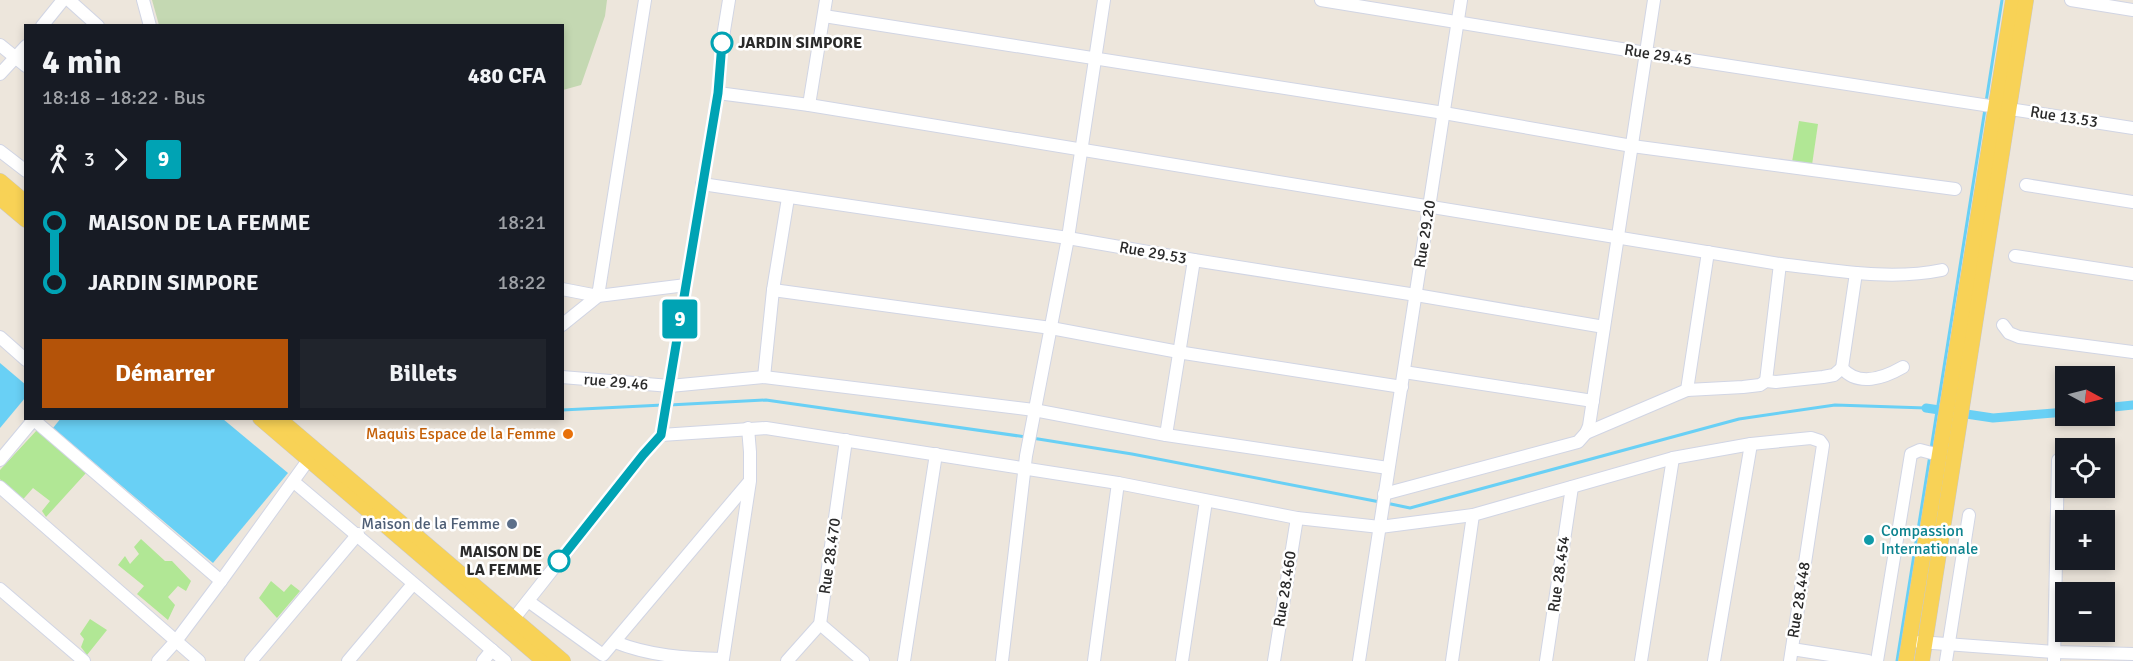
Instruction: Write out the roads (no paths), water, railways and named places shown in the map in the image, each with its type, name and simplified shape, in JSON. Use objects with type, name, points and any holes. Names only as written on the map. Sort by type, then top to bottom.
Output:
[{"type":"main road","points":[[2003,108],[2013,0]]},
{"type":"main road","points":[[1906,661],[1917,642],[2003,108],[2026,0]]},
{"type":"main road","points":[[0,181],[24,201]]},
{"type":"main road","points":[[0,198],[24,218]]},
{"type":"main road","points":[[262,420],[509,624],[563,661]]},
{"type":"main road","points":[[280,420],[509,624],[544,661]]},
{"type":"main road","points":[[1922,661],[1917,642],[1939,455],[1950,436]]},
{"type":"street","points":[[44,24],[63,0]]},
{"type":"street","points":[[69,0],[96,24]]},
{"type":"street","points":[[143,0],[149,24]]},
{"type":"street","points":[[564,324],[598,296],[645,0]]},
{"type":"street","name":"rue 29.46","points":[[661,435],[718,93],[722,43],[729,0]]},
{"type":"street","points":[[809,105],[826,0]]},
{"type":"street","points":[[1002,661],[1025,462],[1068,238],[1104,0]]},
{"type":"street","name":"Rue 29.45","points":[[1322,0],[2003,108]]},
{"type":"street","name":"Rue 29.20","points":[[1384,495],[1461,0]]},
{"type":"street","points":[[1586,433],[1593,401],[1654,0]]},
{"type":"street","points":[[2071,0],[2133,10]]},
{"type":"street","points":[[824,16],[1444,113],[1632,146],[1955,189]]},
{"type":"street","points":[[0,45],[21,62],[0,74]]},
{"type":"street","points":[[718,93],[809,105],[1780,264],[1856,273],[1912,276],[1942,270]]},
{"type":"street","name":"Rue 13.53","points":[[2003,108],[2133,128]]},
{"type":"street","points":[[0,151],[24,169]]},
{"type":"street","name":"Rue 29.53","points":[[702,184],[1068,238],[1604,327]]},
{"type":"street","points":[[2026,185],[2133,202]]},
{"type":"street","points":[[764,377],[773,290],[788,198]]},
{"type":"street","points":[[1687,390],[1707,252]]},
{"type":"street","points":[[2015,256],[2133,274]]},
{"type":"street","points":[[1166,435],[1194,260]]},
{"type":"street","points":[[1766,381],[1780,264]]},
{"type":"street","points":[[1359,661],[1384,495],[1578,442],[1586,433],[1687,390],[1743,387],[1760,385],[1766,381],[1776,382],[1834,375],[1842,368],[1856,273]]},
{"type":"street","points":[[564,289],[598,296],[686,285]]},
{"type":"street","points":[[773,290],[1051,328],[1180,353],[1402,387]]},
{"type":"street","points":[[2003,325],[2009,333],[2019,337],[2133,352]]},
{"type":"street","points":[[0,337],[24,358]]},
{"type":"street","points":[[1842,368],[1849,376],[1858,380],[1887,375],[1903,367]]},
{"type":"street","points":[[1404,372],[1593,401]]},
{"type":"street","name":"rue 29.46","points":[[564,377],[670,386],[764,377],[1033,414],[1388,468]]},
{"type":"street","points":[[0,460],[34,420]]},
{"type":"street","points":[[36,420],[221,581]]},
{"type":"street","points":[[615,642],[672,657],[724,660],[750,481],[748,428]]},
{"type":"street","points":[[509,624],[661,435],[766,428],[936,454],[1025,462],[1118,483],[1297,518],[1380,527],[1473,515],[1673,458],[1751,444],[1714,661]]},
{"type":"street","name":"Rue 28.448","points":[[1751,444],[1811,438],[1820,441],[1823,445],[1791,655]]},
{"type":"street","name":"Rue 28.470","points":[[820,624],[846,440]]},
{"type":"street","points":[[1877,661],[1911,453],[1920,450],[1939,455]]},
{"type":"street","points":[[904,661],[936,454]]},
{"type":"street","points":[[1641,661],[1673,458]]},
{"type":"street","points":[[158,661],[221,581],[309,459]]},
{"type":"street","points":[[528,601],[601,655],[604,654],[750,481]]},
{"type":"street","points":[[294,482],[505,661]]},
{"type":"street","points":[[1094,661],[1118,483]]},
{"type":"street","name":"Rue 28.454","points":[[1546,661],[1572,487]]},
{"type":"street","points":[[0,488],[198,661]]},
{"type":"street","points":[[2054,657],[2057,498]]},
{"type":"street","points":[[1182,661],[1206,501]]},
{"type":"street","points":[[1452,661],[1473,515]]},
{"type":"street","points":[[1946,661],[1969,515]]},
{"type":"street","name":"Rue 28.460","points":[[1274,661],[1297,518]]},
{"type":"street","points":[[251,661],[358,534]]},
{"type":"street","points":[[348,661],[413,584]]},
{"type":"street","points":[[0,589],[84,661]]},
{"type":"street","points":[[787,661],[820,624],[863,661]]},
{"type":"street","points":[[1917,642],[2009,655],[2054,657],[2133,654]]},
{"type":"street","points":[[483,661],[492,650]]},
{"type":"street","points":[[1791,655],[1868,661]]},
{"type":"water","points":[[0,363],[24,383],[24,399],[0,428]]},
{"type":"water","points":[[59,420],[224,420],[288,473],[213,563],[53,428]]},
{"type":"waterway","points":[[1986,102],[2002,0]]},
{"type":"waterway","points":[[1931,449],[1985,109]]},
{"type":"waterway","points":[[669,405],[766,400],[1026,437]]},
{"type":"waterway","points":[[564,410],[663,405]]},
{"type":"waterway","points":[[1386,503],[1410,508],[1739,419],[1835,405],[1926,408]]},
{"type":"waterway","points":[[2115,407],[2133,405]]},
{"type":"waterway","points":[[1926,408],[1993,418],[2055,413]]},
{"type":"waterway","points":[[1032,438],[1132,454],[1380,502]]},
{"type":"waterway","points":[[1897,661],[1930,455]]},
{"type":"place","name":"JARDIN SIMPORE","points":[[722,43]]},
{"type":"place","name":"Maquis Espace de la Femme","points":[[568,434]]},
{"type":"place","name":"Maison de la Femme","points":[[512,524]]},
{"type":"place","name":"Compassion Internationale","points":[[1869,540]]},
{"type":"place","name":"MAISON DE LA FEMME","points":[[559,561]]}]
